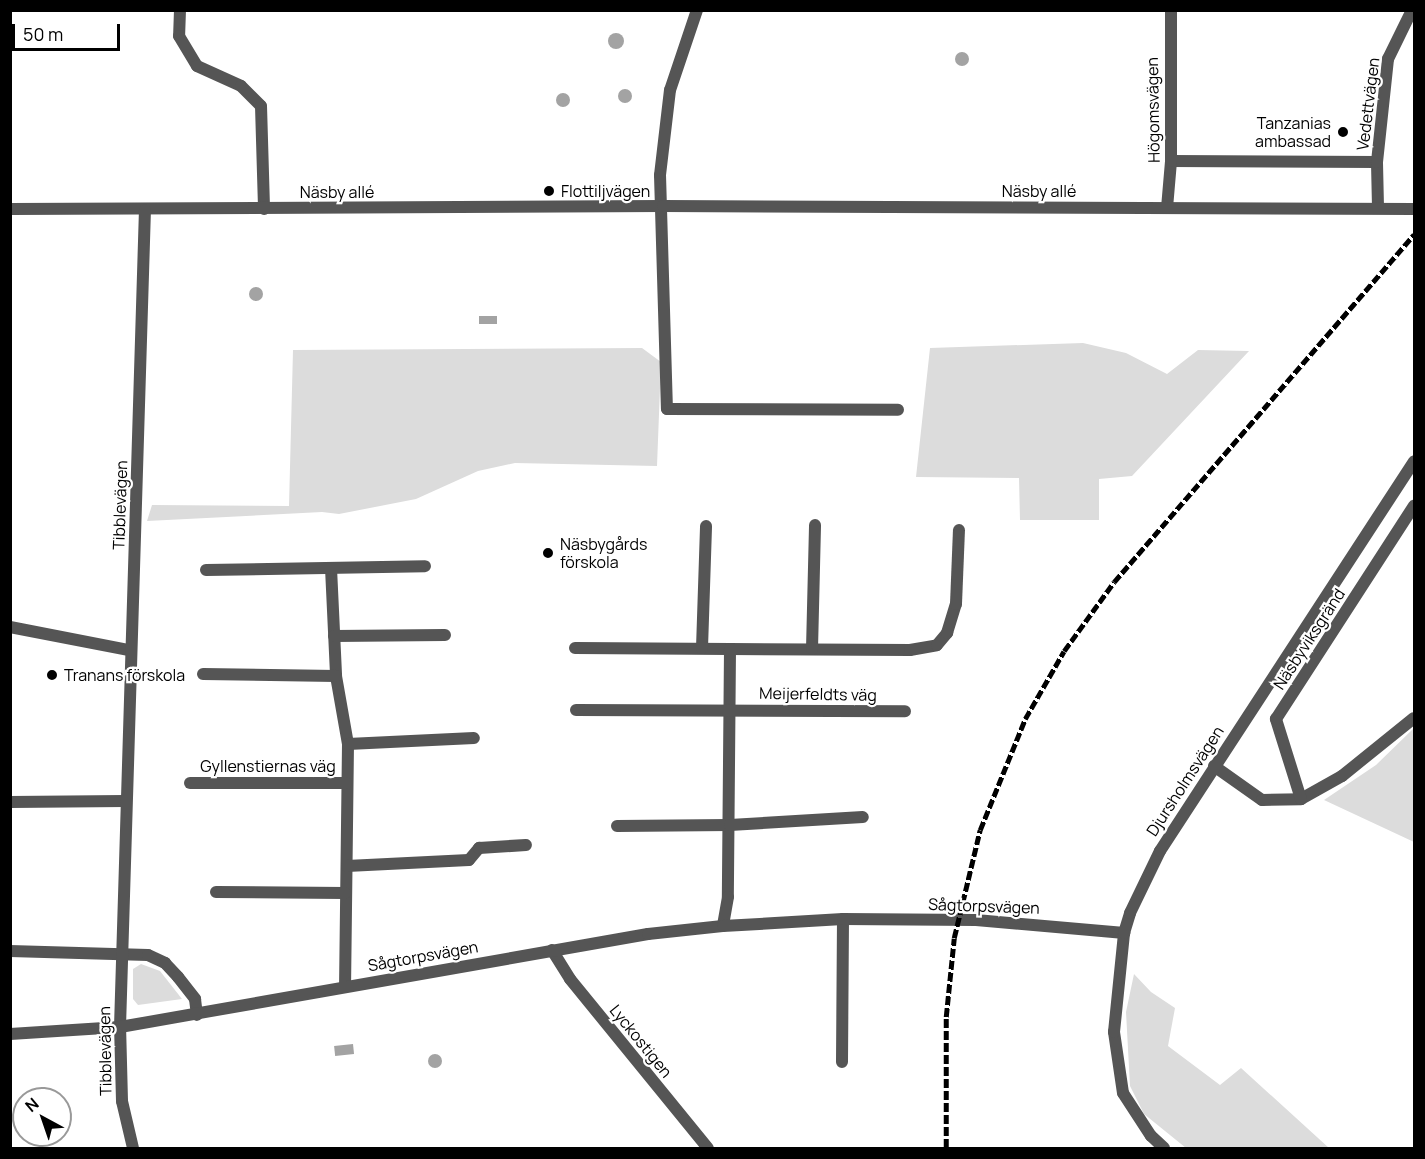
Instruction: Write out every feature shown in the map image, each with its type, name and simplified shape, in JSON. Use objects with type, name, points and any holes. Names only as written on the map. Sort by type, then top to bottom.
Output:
[{"type":"street","points":[[180,10],[179,36],[197,66],[241,86],[261,106],[264,209]]},
{"type":"street","points":[[697,10],[670,90],[660,175],[663,206],[667,409],[898,410]]},
{"type":"street","name":"Högomsvägen","points":[[1167,208],[1171,161],[1170,10]]},
{"type":"street","name":"Vedettvägen","points":[[1378,207],[1377,162],[1388,59],[1412,10]]},
{"type":"street","points":[[1171,161],[1377,162]]},
{"type":"street","name":"Näsby allé","points":[[10,210],[663,206],[1378,207],[1414,209]]},
{"type":"street","name":"Tibblevägen","points":[[133,1149],[122,1101],[120,1027],[128,650],[138,515],[145,210]]},
{"type":"street","name":"Djursholmsvägen","points":[[1164,1149],[1151,1136],[1123,1093],[1114,1032],[1124,933],[1160,851],[1414,461]]},
{"type":"street","name":"Näsbyviksgränd","points":[[1301,799],[1276,719],[1414,506]]},
{"type":"street","points":[[812,649],[815,525]]},
{"type":"street","points":[[702,648],[706,526]]},
{"type":"street","points":[[575,648],[910,650],[937,645],[947,633],[956,604],[960,530]]},
{"type":"street","points":[[206,570],[425,566]]},
{"type":"street","name":"Gyllenstiernas väg","points":[[331,568],[336,676],[348,744],[345,987]]},
{"type":"street","points":[[10,627],[128,650]]},
{"type":"street","points":[[334,636],[445,635]]},
{"type":"street","points":[[723,926],[728,897],[730,825],[730,649]]},
{"type":"street","points":[[203,674],[336,676]]},
{"type":"street","name":"Meijerfeldts väg","points":[[576,710],[905,711]]},
{"type":"street","points":[[1214,766],[1262,800],[1301,799],[1342,776],[1414,718]]},
{"type":"street","name":"Gyllenstiernas väg","points":[[348,744],[474,738]]},
{"type":"street","name":"Gyllenstiernas väg","points":[[190,783],[346,783]]},
{"type":"street","points":[[10,802],[125,801]]},
{"type":"street","points":[[617,826],[730,825],[863,817]]},
{"type":"street","points":[[347,866],[469,860],[479,848],[526,845]]},
{"type":"street","points":[[216,892],[345,893]]},
{"type":"street","points":[[842,1062],[843,919]]},
{"type":"street","name":"Sågtorpsvägen","points":[[10,1034],[120,1027],[552,950],[723,926],[843,919],[976,920],[1124,933]]},
{"type":"street","name":"Lyckostigen","points":[[552,950],[570,979],[708,1149]]},
{"type":"street","points":[[10,951],[121,952],[148,956],[165,963],[195,999],[197,1015]]},
{"type":"shaded area","points":[[616,33],[624,41],[616,49],[608,41]]},
{"type":"shaded area","points":[[959,52],[965,52],[969,59],[965,66],[959,66],[955,62],[955,56]]},
{"type":"shaded area","points":[[625,89],[630,91],[632,96],[630,101],[625,103],[620,101],[618,96],[620,91]]},
{"type":"shaded area","points":[[563,93],[568,95],[570,100],[568,105],[563,107],[558,105],[556,100],[558,95]]},
{"type":"shaded area","points":[[253,287],[259,287],[263,294],[259,301],[253,301],[249,297],[249,291]]},
{"type":"shaded area","points":[[479,316],[497,316],[497,324],[479,324]]},
{"type":"shaded area","points":[[1083,343],[1126,353],[1167,374],[1198,350],[1249,351],[1132,476],[1099,479],[1099,520],[1020,520],[1019,478],[916,477],[930,348]]},
{"type":"shaded area","points":[[642,348],[661,362],[657,466],[515,463],[478,471],[416,499],[339,514],[322,512],[147,521],[152,505],[289,506],[293,350]]},
{"type":"shaded area","points":[[1414,728],[1414,842],[1324,800],[1376,765]]},
{"type":"shaded area","points":[[141,964],[160,971],[182,999],[138,1005],[133,999],[133,969]]},
{"type":"shaded area","points":[[1134,974],[1151,992],[1175,1008],[1168,1046],[1220,1085],[1241,1068],[1329,1148],[1186,1148],[1144,1114],[1130,1086],[1126,1012]]},
{"type":"shaded area","points":[[353,1044],[354,1054],[335,1056],[334,1046]]},
{"type":"shaded area","points":[[432,1054],[438,1054],[442,1061],[438,1068],[432,1068],[428,1064],[428,1058]]},
{"type":"railway","points":[[946,1148],[946,1017],[954,938],[980,830],[1025,719],[1064,651],[1114,582],[1414,235]]},
{"type":"place","name":"Tanzanias ambassad","points":[[1343,132]]},
{"type":"place","name":"Flottiljvägen","points":[[549,191]]},
{"type":"place","name":"Näsbygårds förskola","points":[[548,553]]},
{"type":"place","name":"Tranans förskola","points":[[52,675]]}]
